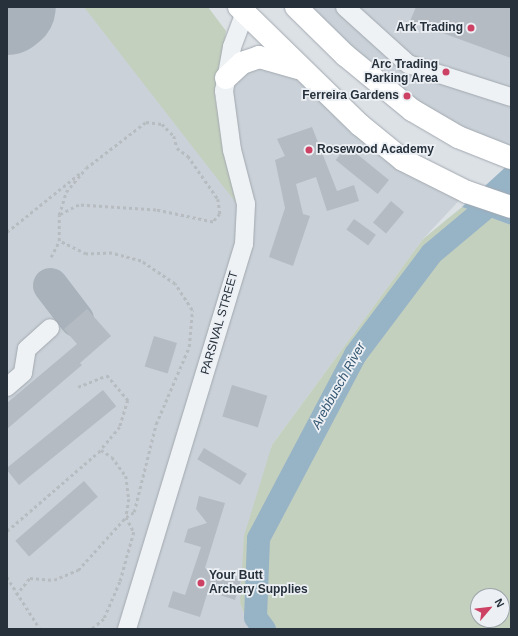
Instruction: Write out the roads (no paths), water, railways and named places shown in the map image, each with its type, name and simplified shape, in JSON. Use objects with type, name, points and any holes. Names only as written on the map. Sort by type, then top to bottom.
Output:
[{"type":"main road","points":[[296,7],[394,98],[458,137],[506,157]]},
{"type":"main road","points":[[244,9],[386,148],[402,160],[467,192],[511,207]]},
{"type":"main road","points":[[226,78],[242,63],[259,57],[305,70]]},
{"type":"street","points":[[345,7],[408,64],[511,97]]},
{"type":"street","name":"PARSIVAL STREET","points":[[127,629],[244,244],[246,204],[224,108],[226,78],[232,46],[244,9]]},
{"type":"street","points":[[7,387],[23,373],[26,350],[50,328]]},
{"type":"water","points":[[511,162],[511,225],[462,207]]},
{"type":"waterway","name":"Arebbusch River","points":[[264,629],[255,617],[258,538],[355,354],[431,253],[511,186]]},
{"type":"place","name":"Ark Trading","points":[[471,28]]},
{"type":"place","name":"Arc Trading Parking Area","points":[[446,72]]},
{"type":"place","name":"Ferreira Gardens","points":[[407,96]]},
{"type":"place","name":"Rosewood Academy","points":[[309,150]]},
{"type":"place","name":"Your Butt Archery Supplies","points":[[201,583]]}]
